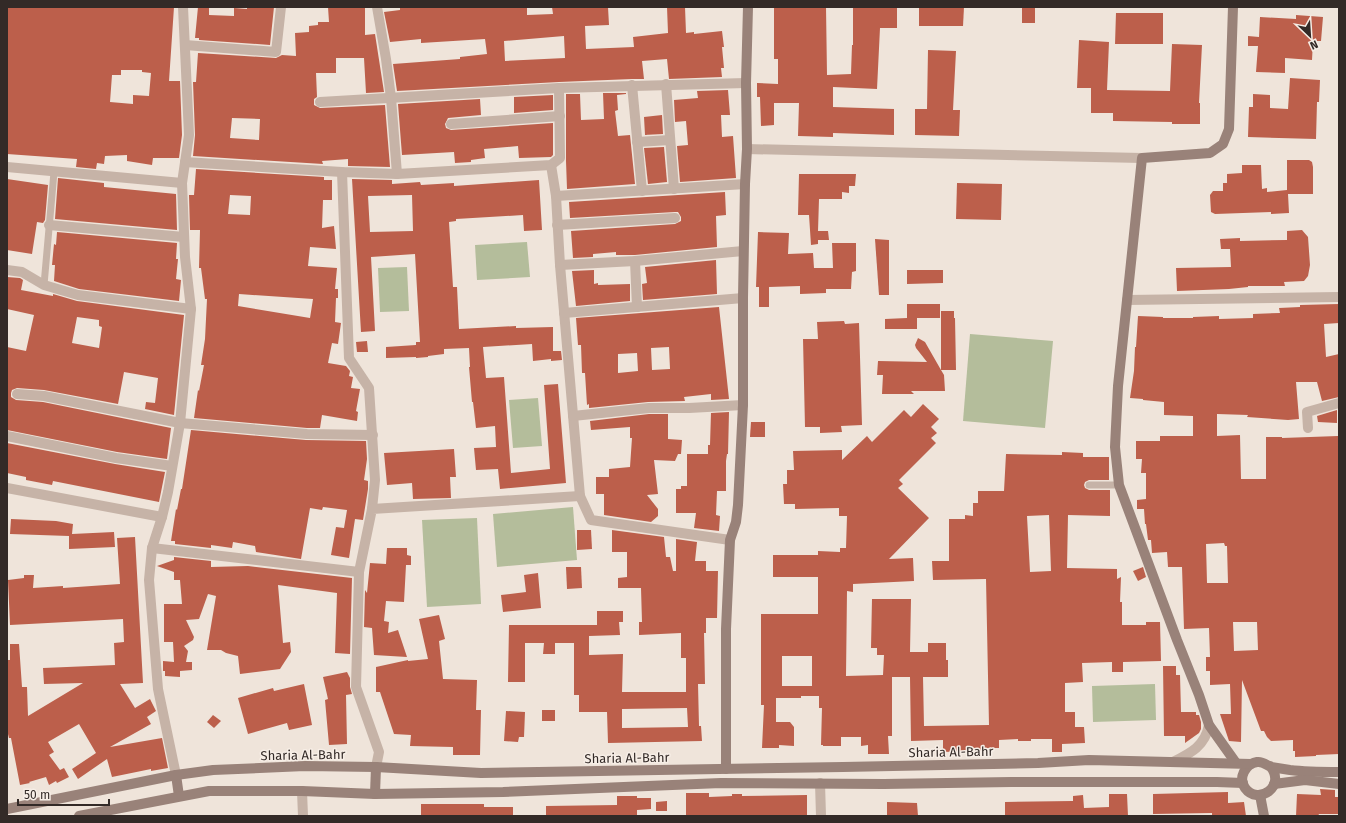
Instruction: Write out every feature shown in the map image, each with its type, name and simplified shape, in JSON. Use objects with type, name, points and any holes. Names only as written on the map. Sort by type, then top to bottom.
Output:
[{"type":"main road","points":[[726,769],[726,629],[730,540],[736,522],[738,505],[743,405],[743,251],[744,184],[747,149],[746,82],[748,7]]},
{"type":"main road","points":[[1233,7],[1229,129],[1223,144],[1210,153],[1142,158],[1127,300],[1115,430],[1115,447],[1118,485],[1199,694],[1209,725],[1236,763]]},
{"type":"main road","name":"Sharia Al-Bahr","points":[[7,808],[176,775],[213,770],[305,766],[376,767],[481,773],[956,765],[1089,760],[1251,764]]},
{"type":"main road","points":[[1270,766],[1275,775],[1274,784],[1269,792],[1260,795],[1250,792],[1245,788],[1242,778],[1244,772],[1251,764],[1261,762],[1270,766],[1290,770],[1339,772]]},
{"type":"main road","points":[[375,794],[376,767]]},
{"type":"main road","points":[[176,775],[179,796]]},
{"type":"main road","points":[[1274,784],[1305,780],[1339,784]]},
{"type":"main road","points":[[79,816],[209,791],[302,791],[375,794],[503,792],[721,783],[1243,783]]},
{"type":"main road","points":[[1260,795],[1264,816]]},
{"type":"street","points":[[176,775],[158,689],[149,580],[152,548],[168,492],[180,423],[191,309],[185,257],[182,183],[189,135],[183,7]]},
{"type":"street","points":[[184,45],[276,52],[281,7]]},
{"type":"street","points":[[377,7],[391,98],[397,174]]},
{"type":"street","points":[[320,102],[559,88],[746,82]]},
{"type":"street","points":[[666,84],[674,189]]},
{"type":"street","points":[[632,85],[642,191]]},
{"type":"street","points":[[185,162],[397,174],[551,165],[560,158],[559,88]]},
{"type":"street","points":[[451,124],[560,116]]},
{"type":"street","points":[[637,142],[670,140]]},
{"type":"street","points":[[747,149],[1142,158]]},
{"type":"street","points":[[551,165],[556,196],[560,265],[580,496],[590,520],[730,540]]},
{"type":"street","points":[[7,167],[182,183]]},
{"type":"street","points":[[342,172],[349,358],[369,388],[375,480],[372,509],[359,572],[356,687],[379,752],[376,767]]},
{"type":"street","points":[[556,196],[744,184]]},
{"type":"street","points":[[558,225],[675,218]]},
{"type":"street","points":[[50,225],[184,237]]},
{"type":"street","points":[[560,265],[635,261],[743,251]]},
{"type":"street","points":[[635,261],[637,307]]},
{"type":"street","points":[[7,270],[22,272],[44,285],[78,295],[191,309]]},
{"type":"street","points":[[1127,300],[1339,297]]},
{"type":"street","points":[[564,313],[743,298]]},
{"type":"street","points":[[16,394],[44,396],[180,423],[307,434],[372,435]]},
{"type":"street","points":[[1308,428],[1307,412],[1339,403]]},
{"type":"street","points":[[573,416],[649,408],[689,408],[743,405]]},
{"type":"street","points":[[7,436],[116,458],[172,466]]},
{"type":"street","points":[[7,488],[162,517]]},
{"type":"street","points":[[372,509],[580,496]]},
{"type":"street","points":[[152,548],[359,572]]},
{"type":"street","points":[[1173,762],[1193,750],[1203,741],[1207,734],[1209,725]]},
{"type":"street","points":[[820,783],[821,816]]},
{"type":"street","points":[[302,791],[303,816]]},
{"type":"lane","points":[[44,285],[54,172]]},
{"type":"lane","points":[[1089,484],[1118,485]]},
{"type":"green space","points":[[527,242],[530,277],[477,280],[475,245]]},
{"type":"green space","points":[[407,267],[409,311],[380,312],[378,268]]},
{"type":"green space","points":[[970,334],[1053,341],[1045,428],[963,421]]},
{"type":"green space","points":[[538,398],[542,446],[513,448],[509,400]]},
{"type":"green space","points":[[573,507],[577,560],[497,567],[493,514]]},
{"type":"green space","points":[[477,518],[481,604],[427,607],[422,520]]},
{"type":"green space","points":[[1155,684],[1156,720],[1093,722],[1092,686]]},
{"type":"building","points":[[7,7],[174,7],[169,81],[180,81],[182,135],[179,158],[153,158],[152,165],[127,161],[127,155],[105,156],[104,164],[97,163],[96,169],[76,167],[77,159],[7,154]],"holes":[[[121,70],[142,70],[142,72],[151,73],[149,96],[133,95],[133,104],[110,102],[112,75],[121,75]]]},
{"type":"building","points":[[198,7],[209,7],[209,15],[234,16],[234,8],[247,9],[247,7],[274,7],[270,45],[199,40],[199,38],[195,38]]},
{"type":"building","points":[[328,7],[365,7],[365,35],[375,34],[384,92],[366,93],[364,58],[336,58],[336,73],[316,73],[317,97],[314,99],[314,105],[320,108],[385,105],[390,167],[348,166],[348,159],[322,161],[323,164],[193,156],[195,135],[193,82],[196,82],[198,53],[276,58],[282,55],[296,56],[295,33],[309,32],[309,26],[318,25],[318,22],[329,22]],"holes":[[[232,118],[260,119],[259,140],[230,138]]]},
{"type":"building","points":[[400,7],[527,7],[527,15],[553,14],[552,7],[608,7],[609,25],[585,26],[586,49],[634,47],[633,37],[668,33],[667,7],[685,7],[686,33],[694,32],[694,34],[722,31],[724,68],[721,68],[722,77],[669,79],[667,59],[642,61],[644,79],[397,91],[393,64],[460,59],[460,57],[487,54],[485,39],[421,43],[421,39],[390,42],[384,12],[400,10]],"holes":[[[564,36],[565,58],[505,61],[504,41]]]},
{"type":"building","points":[[774,7],[826,7],[827,75],[851,74],[853,7],[897,7],[897,28],[880,28],[877,89],[833,87],[833,107],[894,109],[894,135],[833,133],[833,137],[798,136],[799,103],[774,103],[774,125],[761,126],[760,97],[757,97],[757,83],[778,84],[778,59],[774,59]]},
{"type":"building","points":[[919,7],[964,7],[963,26],[919,26]]},
{"type":"building","points":[[1035,7],[1035,23],[1022,23],[1022,8]]},
{"type":"building","points":[[1116,13],[1163,13],[1163,44],[1115,44]]},
{"type":"building","points":[[1296,15],[1323,17],[1321,41],[1313,41],[1312,60],[1285,58],[1285,73],[1256,72],[1258,46],[1248,46],[1248,36],[1259,37],[1260,17],[1296,19]]},
{"type":"building","points":[[1079,40],[1109,42],[1107,90],[1170,91],[1172,44],[1202,45],[1199,103],[1200,124],[1113,121],[1113,113],[1091,113],[1091,88],[1077,88]]},
{"type":"building","points":[[928,50],[956,51],[953,110],[960,110],[959,136],[915,135],[915,109],[927,109]]},
{"type":"building","points":[[1290,78],[1320,80],[1319,102],[1317,102],[1316,139],[1248,137],[1249,107],[1253,107],[1253,94],[1270,95],[1270,108],[1288,109]]},
{"type":"building","points":[[728,90],[730,115],[721,115],[722,137],[733,136],[736,178],[680,182],[677,146],[688,145],[686,121],[675,122],[674,100],[698,98],[697,91]]},
{"type":"building","points":[[603,93],[626,93],[617,95],[618,110],[615,111],[618,136],[630,135],[635,184],[567,189],[566,94],[580,94],[581,120],[604,119]]},
{"type":"building","points":[[553,95],[553,110],[514,113],[514,97]]},
{"type":"building","points":[[480,99],[481,115],[448,118],[445,124],[446,128],[451,130],[553,123],[553,155],[551,157],[519,158],[518,146],[484,149],[485,158],[471,160],[471,162],[455,163],[454,152],[402,155],[398,104]]},
{"type":"building","points":[[662,115],[663,134],[645,135],[644,117]]},
{"type":"building","points":[[664,147],[667,182],[648,184],[644,148]]},
{"type":"building","points":[[1287,160],[1309,160],[1312,162],[1313,167],[1313,194],[1288,194],[1289,213],[1271,214],[1271,212],[1215,214],[1211,212],[1210,195],[1213,191],[1223,191],[1223,183],[1227,183],[1227,174],[1242,173],[1242,165],[1261,165],[1262,189],[1267,188],[1267,192],[1287,190]]},
{"type":"building","points":[[196,169],[324,177],[324,180],[332,180],[332,200],[323,200],[322,228],[334,226],[336,249],[310,247],[308,266],[337,268],[335,289],[338,289],[338,298],[336,298],[335,322],[341,323],[338,344],[332,343],[328,363],[346,366],[350,371],[349,376],[353,377],[351,388],[360,389],[356,411],[358,412],[357,421],[322,415],[320,428],[307,428],[194,418],[198,390],[199,391],[204,365],[201,365],[205,339],[207,299],[205,299],[201,268],[199,268],[200,230],[190,230],[189,195],[194,195]],"holes":[[[230,195],[251,196],[250,215],[228,214]],[[239,294],[313,299],[310,318],[238,306]]]},
{"type":"building","points":[[799,174],[856,174],[855,186],[849,186],[849,193],[842,192],[842,199],[819,199],[818,231],[828,231],[829,240],[818,240],[818,244],[811,245],[809,215],[798,215]]},
{"type":"building","points":[[58,178],[104,183],[104,187],[176,194],[177,230],[55,219]]},
{"type":"building","points":[[7,179],[48,185],[45,220],[43,223],[37,222],[32,254],[7,250]]},
{"type":"building","points":[[352,179],[392,180],[392,184],[420,182],[421,185],[454,183],[454,186],[539,180],[542,230],[524,231],[523,215],[456,219],[456,221],[449,222],[453,287],[457,287],[459,329],[516,326],[516,328],[553,327],[553,351],[561,351],[562,360],[551,361],[551,359],[533,361],[532,344],[483,347],[486,378],[504,377],[511,473],[550,469],[544,385],[558,384],[566,483],[500,489],[498,469],[476,470],[474,448],[496,447],[495,426],[476,428],[472,402],[469,348],[444,349],[444,354],[428,357],[386,358],[386,347],[416,345],[416,342],[420,342],[415,254],[371,257],[375,331],[361,332]],"holes":[[[412,195],[413,231],[370,232],[368,196]]]},
{"type":"building","points":[[957,183],[1002,184],[1001,220],[956,219]]},
{"type":"building","points":[[725,192],[726,215],[716,216],[717,247],[635,255],[616,255],[616,252],[593,254],[593,257],[573,258],[571,231],[675,224],[681,221],[681,217],[678,212],[675,212],[570,218],[569,202]]},
{"type":"building","points":[[1302,230],[1308,237],[1310,265],[1308,276],[1304,281],[1284,282],[1285,286],[1248,286],[1229,289],[1177,291],[1176,268],[1231,267],[1230,249],[1221,249],[1220,239],[1240,238],[1240,241],[1287,240],[1287,231]]},
{"type":"building","points":[[57,232],[177,243],[176,259],[178,259],[176,279],[181,280],[179,301],[79,289],[54,281],[55,265],[52,265]]},
{"type":"building","points":[[758,232],[789,233],[788,254],[813,253],[814,268],[833,268],[832,243],[856,243],[856,271],[852,272],[851,289],[826,289],[826,293],[800,294],[800,286],[769,287],[769,307],[759,307],[759,287],[756,287]]},
{"type":"building","points":[[875,239],[889,240],[889,295],[879,295]]},
{"type":"building","points":[[716,260],[717,294],[643,300],[642,284],[647,283],[645,267]]},
{"type":"building","points":[[594,270],[594,284],[630,284],[630,301],[576,306],[572,271]]},
{"type":"building","points":[[907,270],[943,270],[943,283],[907,284]]},
{"type":"building","points":[[7,277],[20,278],[23,280],[21,290],[53,296],[53,294],[77,301],[184,315],[174,415],[145,409],[146,402],[155,403],[158,378],[124,372],[118,404],[44,390],[17,388],[12,390],[11,393],[11,397],[16,400],[43,402],[171,428],[167,459],[117,452],[7,430],[7,347],[26,351],[34,315],[7,309]],"holes":[[[77,317],[99,320],[99,326],[102,327],[99,348],[72,343]]]},
{"type":"building","points":[[907,304],[940,304],[940,318],[917,318],[917,329],[885,329],[885,319],[907,318]]},
{"type":"building","points":[[1339,304],[1339,323],[1324,324],[1326,357],[1339,354],[1339,397],[1322,401],[1317,382],[1296,382],[1299,419],[1288,420],[1247,417],[1248,415],[1217,414],[1217,436],[1240,435],[1241,479],[1266,479],[1266,437],[1282,438],[1338,436],[1339,754],[1295,757],[1295,751],[1293,751],[1293,740],[1271,741],[1264,731],[1261,731],[1242,680],[1241,742],[1229,741],[1220,714],[1231,714],[1230,684],[1210,685],[1210,671],[1206,671],[1206,657],[1210,657],[1209,628],[1184,629],[1182,567],[1168,567],[1167,552],[1152,553],[1151,540],[1148,540],[1145,524],[1144,509],[1137,509],[1137,500],[1146,499],[1146,473],[1141,473],[1142,459],[1136,459],[1136,441],[1160,441],[1160,436],[1193,436],[1193,416],[1164,415],[1164,402],[1130,398],[1134,371],[1138,316],[1193,318],[1219,316],[1219,319],[1253,318],[1253,314],[1280,313],[1279,308],[1300,307],[1300,305]],"holes":[[[1224,543],[1225,546],[1227,546],[1228,583],[1207,583],[1206,544]],[[1233,622],[1257,622],[1258,650],[1234,651]]]},
{"type":"building","points":[[719,307],[729,399],[711,400],[711,394],[684,397],[685,401],[648,402],[589,408],[589,404],[587,405],[585,373],[582,373],[581,345],[578,345],[576,318]],"holes":[[[669,347],[670,369],[652,370],[651,348]],[[637,353],[638,371],[618,373],[618,354]]]},
{"type":"building","points":[[941,311],[954,311],[956,370],[941,370]]},
{"type":"building","points":[[844,321],[845,324],[859,323],[862,425],[841,426],[842,432],[820,433],[820,427],[805,427],[803,339],[818,339],[817,322]]},
{"type":"building","points":[[918,338],[925,342],[944,375],[945,391],[911,391],[914,394],[882,394],[883,375],[877,375],[878,361],[927,362],[916,348],[915,345]]},
{"type":"building","points":[[367,341],[368,352],[357,352],[356,342]]},
{"type":"building","points":[[923,404],[939,419],[931,427],[937,433],[931,438],[936,443],[899,480],[903,484],[898,488],[929,518],[889,559],[913,558],[914,581],[853,584],[853,592],[847,591],[846,676],[883,675],[884,655],[877,655],[877,648],[871,648],[872,599],[911,599],[910,652],[928,652],[928,643],[946,643],[946,660],[948,660],[948,677],[923,677],[924,726],[989,725],[986,579],[933,580],[932,561],[949,561],[949,519],[965,519],[965,515],[973,516],[973,503],[978,503],[978,491],[1004,491],[1006,454],[1062,455],[1062,452],[1083,453],[1083,457],[1109,457],[1109,480],[1089,480],[1085,482],[1084,485],[1085,488],[1089,490],[1110,490],[1110,516],[1068,515],[1067,568],[1117,569],[1117,579],[1121,577],[1120,602],[1122,602],[1122,625],[1146,625],[1146,622],[1160,622],[1161,661],[1123,662],[1123,672],[1112,672],[1112,662],[1082,663],[1083,682],[1065,683],[1065,712],[1075,712],[1075,727],[1084,727],[1085,743],[1062,744],[1062,752],[1052,752],[1052,739],[1031,739],[1031,741],[1018,741],[1018,739],[999,740],[999,748],[984,748],[984,751],[943,752],[943,740],[911,741],[910,677],[892,677],[892,736],[888,736],[889,754],[868,754],[868,745],[861,746],[861,737],[841,737],[841,746],[821,745],[822,708],[819,708],[819,696],[776,698],[776,722],[790,722],[794,727],[794,746],[779,745],[779,748],[762,748],[764,705],[761,705],[761,614],[818,614],[818,577],[773,577],[773,555],[818,555],[818,551],[840,552],[840,548],[846,548],[847,516],[839,516],[839,508],[795,509],[795,504],[784,504],[783,484],[787,484],[787,470],[794,470],[793,451],[842,450],[842,460],[867,436],[872,442],[904,410],[911,417]],"holes":[[[1049,515],[1051,571],[1030,572],[1027,516]],[[782,656],[812,656],[812,686],[782,686]]]},
{"type":"building","points":[[1337,410],[1337,423],[1318,422],[1317,416]]},
{"type":"building","points":[[729,412],[726,491],[717,491],[716,515],[720,516],[719,531],[694,528],[696,513],[676,513],[676,489],[681,489],[681,486],[687,486],[687,454],[708,454],[708,445],[710,445],[711,413]]},
{"type":"building","points":[[649,414],[668,414],[668,439],[682,440],[681,454],[678,454],[675,461],[654,460],[658,494],[647,495],[658,509],[658,516],[651,522],[604,515],[604,494],[596,494],[596,477],[609,477],[609,469],[630,467],[632,438],[630,438],[630,427],[591,430],[590,421]]},
{"type":"building","points":[[751,422],[765,422],[765,437],[750,437]]},
{"type":"building","points":[[191,430],[306,440],[366,441],[367,459],[364,480],[368,481],[368,489],[363,520],[355,519],[349,558],[331,555],[336,527],[344,528],[347,510],[323,507],[322,510],[310,508],[301,559],[256,552],[255,546],[233,542],[232,548],[211,545],[211,548],[175,544],[175,541],[171,541],[176,509],[177,510],[182,489]]},
{"type":"building","points":[[7,443],[165,472],[159,502],[53,481],[52,485],[26,480],[26,477],[7,473]]},
{"type":"building","points":[[454,449],[456,477],[450,477],[451,498],[413,499],[412,483],[387,485],[384,453]]},
{"type":"building","points":[[11,519],[56,521],[73,524],[72,534],[114,532],[115,547],[69,549],[69,536],[10,534]]},
{"type":"building","points":[[577,530],[591,530],[592,549],[577,550]]},
{"type":"building","points":[[612,530],[664,537],[666,557],[670,557],[673,571],[676,571],[676,539],[697,542],[695,561],[706,561],[706,571],[718,571],[717,618],[706,618],[706,633],[704,633],[705,684],[698,684],[699,726],[701,726],[702,741],[608,743],[607,712],[579,712],[579,695],[574,695],[574,643],[555,643],[555,654],[543,654],[544,643],[525,643],[525,682],[508,682],[509,625],[597,625],[597,611],[623,611],[623,622],[619,622],[620,635],[589,636],[589,655],[623,654],[622,692],[686,692],[686,658],[681,658],[681,633],[639,635],[639,622],[642,622],[641,588],[618,588],[618,578],[627,577],[627,552],[612,552]],"holes":[[[687,708],[688,727],[622,728],[622,709]]]},
{"type":"building","points":[[135,537],[143,683],[120,684],[135,708],[150,699],[156,711],[147,717],[151,724],[110,747],[162,738],[168,768],[151,771],[151,769],[112,777],[107,759],[78,779],[72,769],[96,753],[79,724],[48,742],[54,752],[49,755],[60,770],[64,768],[69,777],[49,785],[46,777],[20,785],[11,738],[9,738],[7,730],[7,660],[10,660],[10,644],[19,644],[22,687],[27,687],[28,716],[83,683],[44,684],[43,668],[115,665],[114,643],[124,642],[123,619],[10,625],[8,580],[24,578],[24,575],[34,575],[33,588],[63,586],[63,588],[120,584],[117,538]]},
{"type":"building","points":[[387,548],[407,548],[407,555],[411,556],[411,565],[406,565],[404,602],[386,601],[384,621],[389,622],[388,633],[398,630],[407,657],[374,655],[372,628],[364,627],[365,590],[367,593],[370,563],[386,564]]},
{"type":"building","points":[[174,557],[211,561],[211,567],[248,566],[352,578],[350,654],[335,653],[337,593],[278,585],[283,643],[290,642],[291,652],[280,669],[240,674],[238,656],[221,650],[207,650],[216,596],[208,594],[199,619],[186,620],[194,637],[193,640],[184,646],[188,651],[186,662],[192,662],[192,670],[180,671],[180,677],[165,676],[165,671],[163,671],[163,661],[174,662],[173,642],[164,642],[164,604],[182,604],[180,580],[174,580],[174,572],[157,566],[174,560]]},
{"type":"building","points":[[566,567],[581,567],[582,588],[567,589]]},
{"type":"building","points":[[1143,567],[1146,577],[1138,581],[1133,571]]},
{"type":"building","points":[[538,573],[541,608],[503,612],[501,595],[526,592],[524,575]]},
{"type":"building","points":[[439,615],[445,639],[439,641],[443,679],[477,680],[476,710],[481,710],[480,755],[453,755],[453,747],[410,746],[411,735],[394,734],[380,692],[376,692],[376,667],[408,660],[428,659],[419,619]]},
{"type":"building","points":[[1163,666],[1176,666],[1176,675],[1180,675],[1181,712],[1196,712],[1196,715],[1199,715],[1201,722],[1201,729],[1199,733],[1185,743],[1185,736],[1164,736]]},
{"type":"building","points":[[347,672],[350,678],[352,694],[346,695],[347,744],[329,745],[325,700],[328,699],[323,677]]},
{"type":"building","points":[[304,684],[312,725],[289,730],[287,723],[248,734],[238,698],[273,688],[274,691]]},
{"type":"building","points":[[542,710],[555,710],[555,721],[542,721]]},
{"type":"building","points":[[506,711],[525,712],[524,737],[519,737],[518,742],[504,741]]},
{"type":"building","points":[[213,715],[221,721],[214,728],[207,722]]},
{"type":"building","points":[[1320,789],[1335,790],[1335,797],[1339,797],[1339,814],[1296,816],[1297,794],[1321,795]]},
{"type":"building","points":[[1228,792],[1228,803],[1244,802],[1246,816],[1212,816],[1212,813],[1153,814],[1153,794]]},
{"type":"building","points":[[686,793],[709,793],[709,797],[732,796],[732,794],[742,794],[742,796],[807,795],[807,816],[686,816]]},
{"type":"building","points":[[1109,794],[1127,794],[1128,816],[1005,816],[1005,802],[1073,801],[1073,796],[1083,795],[1084,808],[1109,807]]},
{"type":"building","points":[[617,796],[651,798],[651,809],[637,810],[637,816],[546,816],[546,806],[617,805]]},
{"type":"building","points":[[667,801],[667,811],[656,811],[656,802]]},
{"type":"building","points":[[887,802],[917,803],[918,816],[887,816]]},
{"type":"building","points":[[421,804],[484,804],[484,807],[513,807],[513,816],[421,816]]}]
